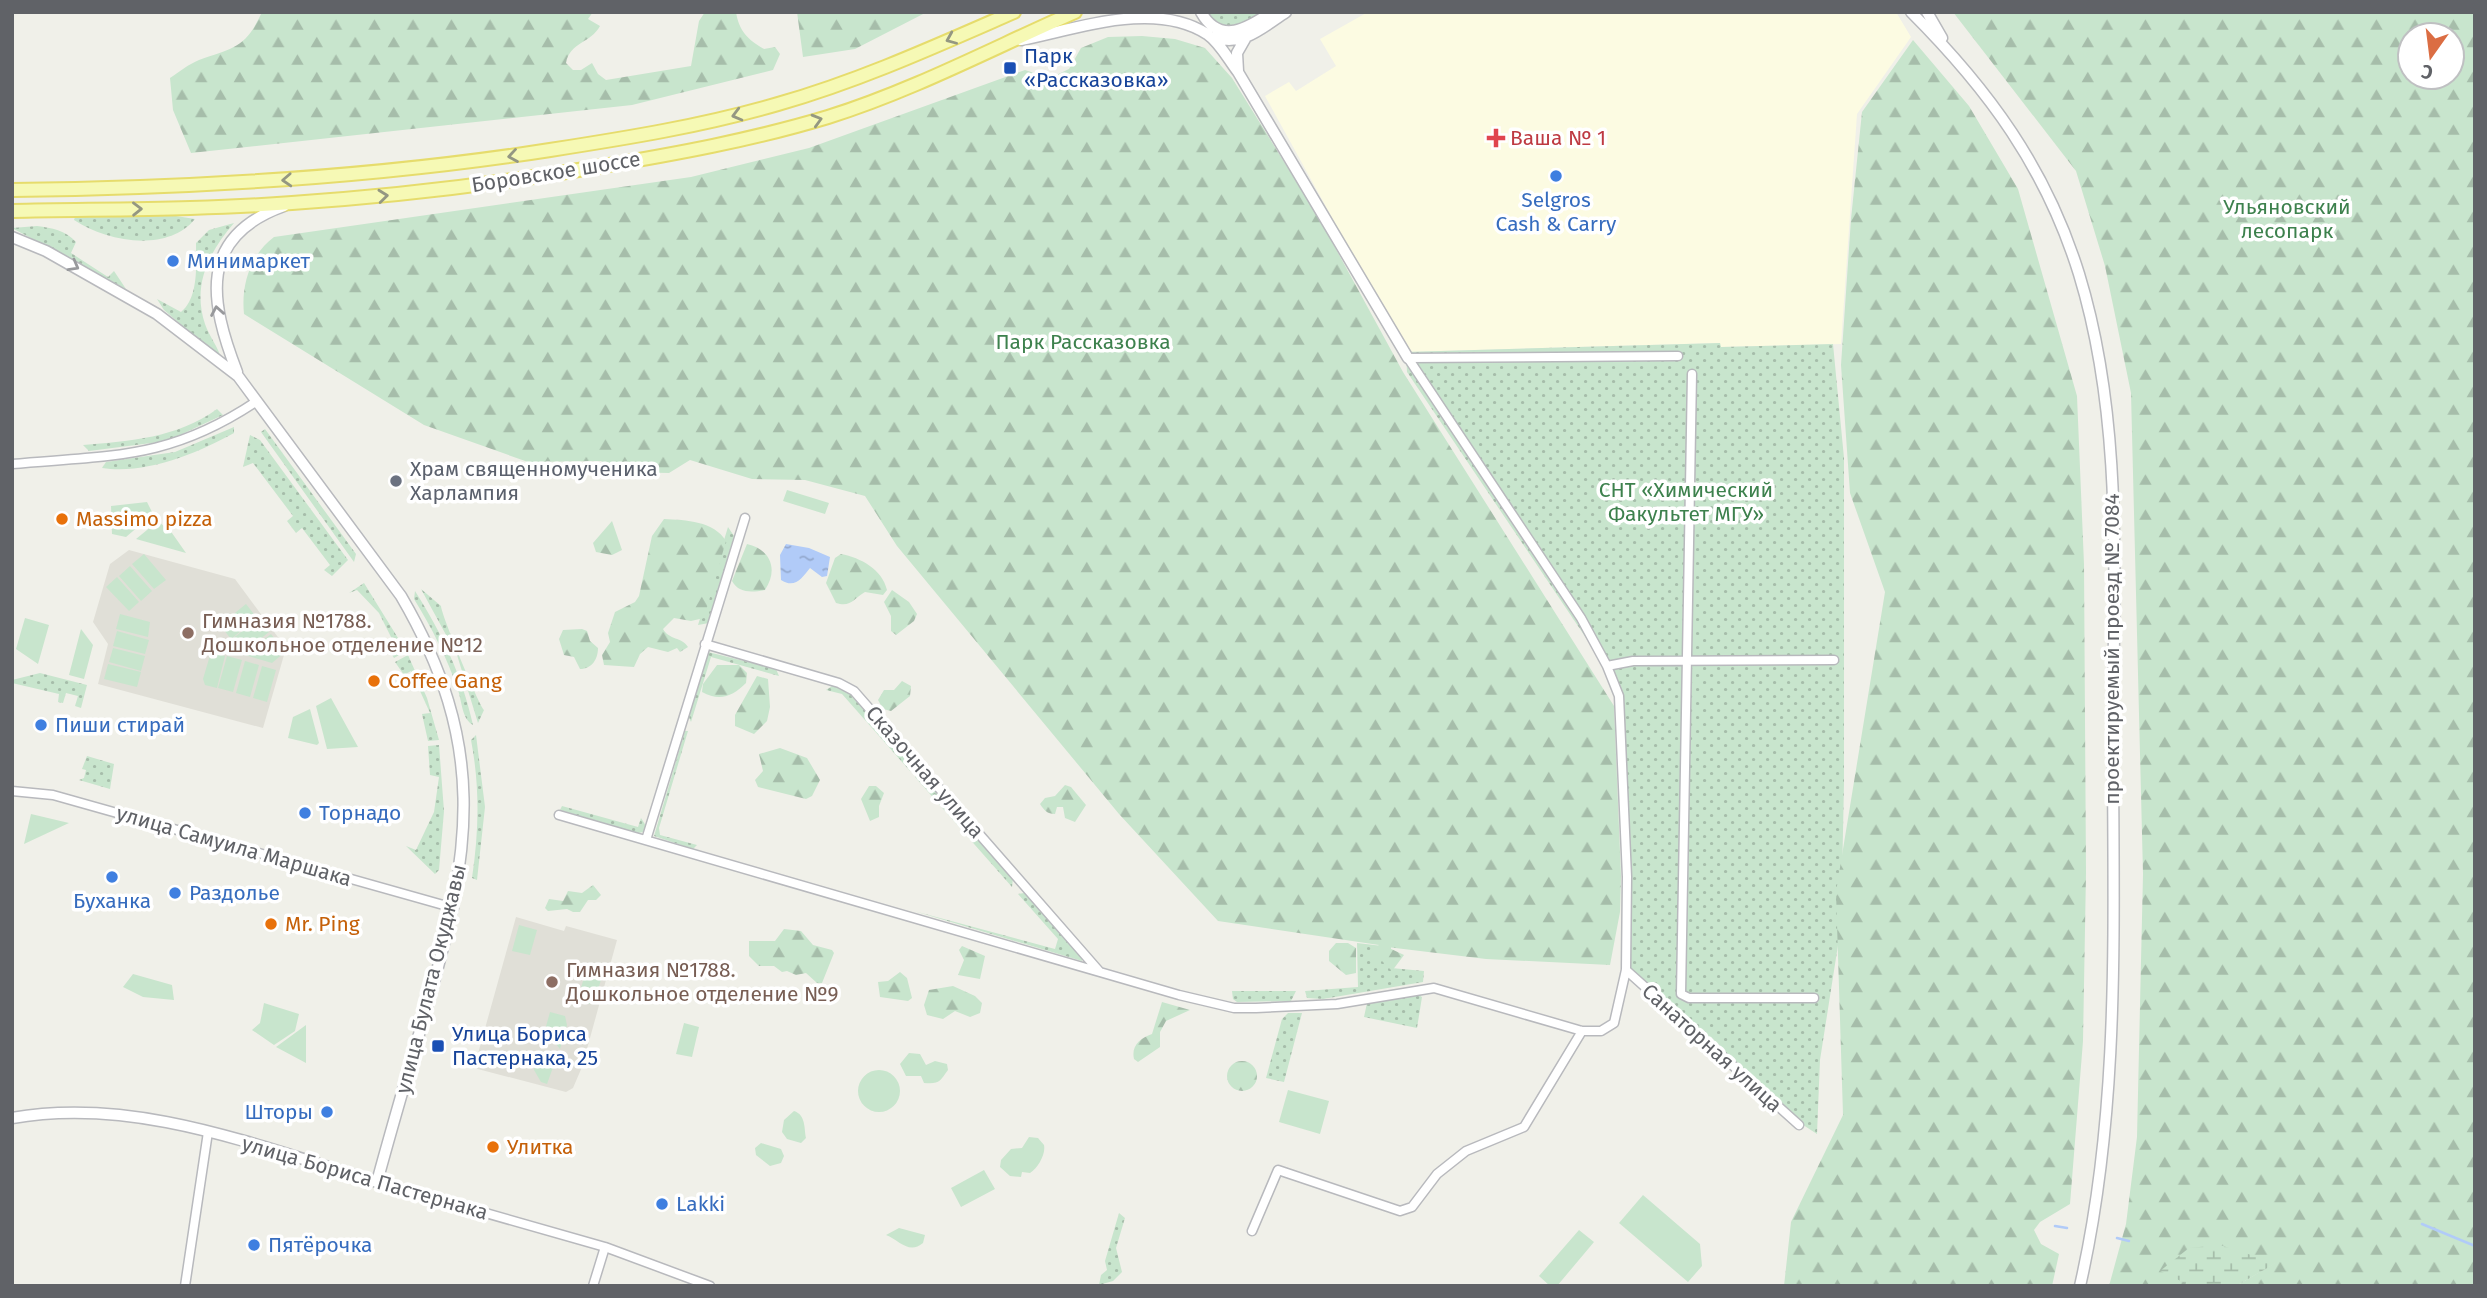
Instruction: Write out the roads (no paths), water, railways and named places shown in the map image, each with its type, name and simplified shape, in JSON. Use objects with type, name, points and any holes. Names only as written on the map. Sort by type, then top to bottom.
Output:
[{"type":"main road","name":"Боровское шоссе","points":[[12,190],[155,187],[309,179],[604,143],[689,128],[780,104],[882,68],[1014,12]]},
{"type":"main road","name":"Боровское шоссе","points":[[12,211],[291,204],[516,180],[714,147],[838,113],[1014,41],[1075,12]]},
{"type":"street","points":[[1201,12],[1215,28],[1231,33],[1243,31],[1272,12]]},
{"type":"street","points":[[1238,72],[1237,53],[1245,39],[1286,12]]},
{"type":"street","name":"проектируемый проезд № 7084","points":[[1911,12],[1950,51],[1983,90],[2024,148],[2054,206],[2079,275],[2095,342],[2107,418],[2112,495],[2113,635],[2113,938],[2109,1090],[2094,1225],[2080,1286]]},
{"type":"street","name":"проектируемый проезд № 7084","points":[[1927,12],[1950,51]]},
{"type":"street","points":[[559,815],[1179,995],[1245,1009],[1337,1004],[1425,989],[1453,991],[1478,1002],[1582,1031],[1601,1031],[1614,1023],[1626,970],[1626,877],[1619,696],[1607,666],[1581,618],[1408,358],[1238,72],[1209,36],[1197,28],[1171,20],[1120,17],[1096,20],[1053,34],[1014,41]]},
{"type":"street","points":[[1209,36],[1227,41],[1245,39]]},
{"type":"street","points":[[238,376],[217,316],[215,293],[220,264],[234,238],[246,225],[262,215],[291,204]]},
{"type":"street","points":[[12,237],[46,251],[157,314],[238,376]]},
{"type":"street","points":[[1408,358],[1678,356]]},
{"type":"street","points":[[1692,374],[1681,994],[1689,998],[1814,998]]},
{"type":"street","name":"улица Булата Окуджавы","points":[[238,376],[401,596],[434,663],[453,720],[463,777],[464,843],[454,908],[377,1182]]},
{"type":"street","points":[[12,464],[115,456],[157,449],[205,432],[257,401]]},
{"type":"street","points":[[646,840],[745,518]]},
{"type":"street","name":"Сказочная улица","points":[[705,643],[839,683],[854,691],[1099,971]]},
{"type":"street","points":[[1607,666],[1633,661],[1834,660]]},
{"type":"street","name":"улица Самуила Маршака","points":[[12,791],[53,795],[454,908]]},
{"type":"street","name":"Санаторная улица","points":[[1626,970],[1798,1125]]},
{"type":"street","points":[[1252,1231],[1278,1170],[1401,1211],[1412,1207],[1437,1174],[1466,1151],[1524,1127],[1582,1031]]},
{"type":"street","name":"улица Бориса Пастернака","points":[[12,1118],[64,1112],[101,1112],[155,1119],[605,1247],[710,1286]]},
{"type":"street","points":[[185,1286],[208,1132]]},
{"type":"street","points":[[593,1286],[605,1247]]},
{"type":"water","points":[[786,544],[809,548],[830,557],[827,576],[822,577],[810,568],[794,583],[781,580],[780,555]]},
{"type":"waterway","points":[[2422,1224],[2475,1246]]},
{"type":"waterway","points":[[2055,1226],[2067,1228]]},
{"type":"waterway","points":[[2117,1238],[2129,1241]]},
{"type":"place","name":"Парк «Рассказовка»","points":[[1010,68]]},
{"type":"place","name":"Ваша № 1","points":[[1496,138]]},
{"type":"place","name":"Selgros Cash & Carry","points":[[1556,176]]},
{"type":"place","name":"Минимаркет","points":[[173,261]]},
{"type":"place","name":"Храм священномученика Харлампия","points":[[396,481]]},
{"type":"place","name":"Massimo pizza","points":[[62,519]]},
{"type":"place","name":"Гимназия №1788. Дошкольное отделение №12","points":[[188,633]]},
{"type":"place","name":"Coffee Gang","points":[[374,681]]},
{"type":"place","name":"Пиши стирай","points":[[41,725]]},
{"type":"place","name":"Торнадо","points":[[305,813]]},
{"type":"place","name":"Буханка","points":[[112,877]]},
{"type":"place","name":"Раздолье","points":[[175,893]]},
{"type":"place","name":"Mr. Ping","points":[[271,924]]},
{"type":"place","name":"Гимназия №1788. Дошкольное отделение №9","points":[[552,982]]},
{"type":"place","name":"Улица Бориса Пастернака, 25","points":[[438,1046]]},
{"type":"place","name":"Шторы","points":[[327,1112]]},
{"type":"place","name":"Улитка","points":[[493,1147]]},
{"type":"place","name":"Lakki","points":[[662,1204]]},
{"type":"place","name":"Пятёрочка","points":[[254,1245]]},
{"type":"park label","name":"Ульяновский лесопарк","points":[[2287,219]]},
{"type":"park label","name":"Парк Рассказовка","points":[[1083,342]]},
{"type":"park label","name":"СНТ «Химический Факультет МГУ»","points":[[1686,502]]}]
